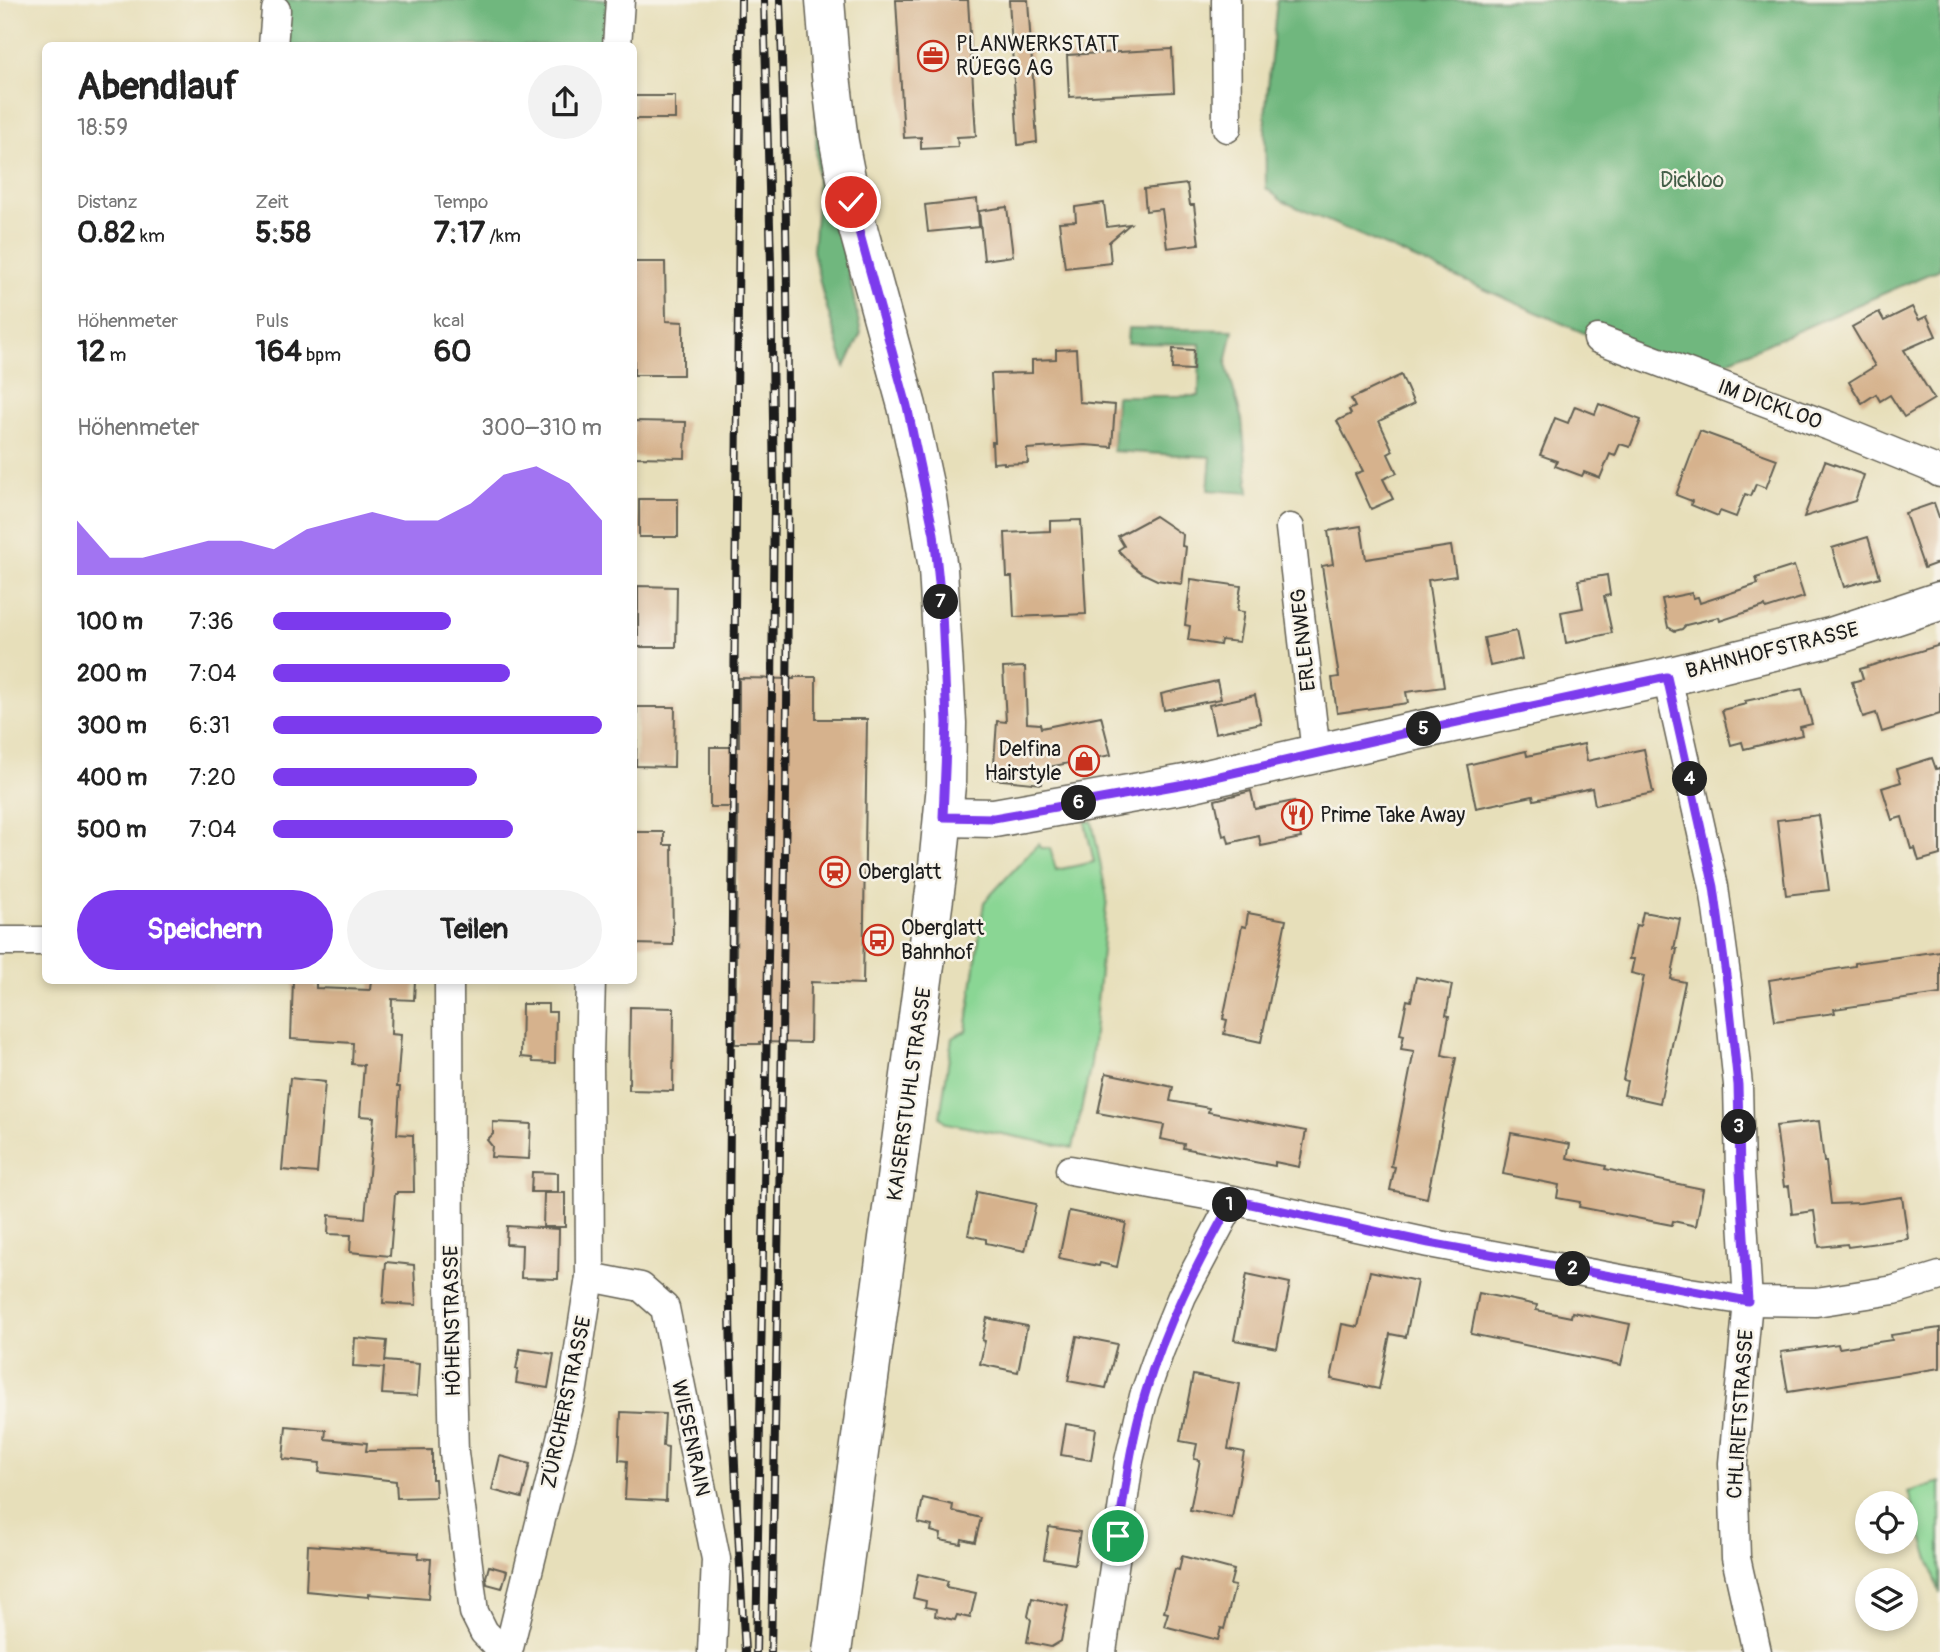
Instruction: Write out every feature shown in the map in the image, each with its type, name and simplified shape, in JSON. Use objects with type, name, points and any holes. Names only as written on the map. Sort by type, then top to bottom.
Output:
[{"type":"main road","name":"KAISERSTUHLSTRASSE","points":[[825,0],[839,142],[851,202],[899,374],[934,534],[942,612],[947,723],[943,817],[937,876],[832,1652]]},
{"type":"main road","name":"BAHNHOFSTRASSE","points":[[943,817],[994,818],[1185,784],[1667,677],[1831,637],[1940,601]]},
{"type":"street","points":[[617,42],[620,0]]},
{"type":"street","points":[[1226,0],[1227,128]]},
{"type":"street","points":[[273,42],[276,10]]},
{"type":"street","name":"IM DICKLOO","points":[[1598,339],[1829,426],[1932,468],[1940,474]]},
{"type":"street","name":"ERLENWEG","points":[[1290,528],[1316,753]]},
{"type":"street","name":"CHLIRIETSTRASSE","points":[[1667,677],[1714,887],[1738,1085],[1748,1301],[1733,1463],[1736,1558],[1757,1652]]},
{"type":"street","points":[[0,941],[42,941]]},
{"type":"street","name":"HÖHENSTRASSE","points":[[449,984],[454,1452],[474,1612],[484,1632],[505,1652]]},
{"type":"street","name":"ZÜRCHERSTRASSE","points":[[505,1652],[572,1394],[590,1277],[591,984]]},
{"type":"street","points":[[1070,1170],[1233,1200],[1429,1243],[1748,1301],[1816,1302],[1894,1290],[1940,1276]]},
{"type":"street","points":[[1102,1652],[1129,1461],[1144,1396],[1182,1296],[1233,1200]]},
{"type":"street","name":"WIESENRAIN","points":[[590,1277],[641,1287],[665,1308],[716,1559],[712,1652]]},
{"type":"green space","points":[[278,0],[617,0],[615,42],[273,42]]},
{"type":"green space","name":"Dickloo","points":[[1277,0],[1940,0],[1940,269],[1705,371],[1598,339],[1282,201],[1266,188],[1265,116]]},
{"type":"green space","points":[[816,110],[861,333],[845,367],[813,251],[817,203]]},
{"type":"green space","points":[[1128,328],[1233,330],[1226,364],[1242,419],[1249,493],[1208,490],[1211,457],[1113,451],[1116,396],[1199,396],[1200,344],[1127,343]]},
{"type":"green space","points":[[1092,821],[1107,898],[1091,1064],[1073,1148],[947,1123],[940,1117],[952,1038],[966,1031],[984,902],[1038,844],[1040,848],[1050,848],[1056,870],[1094,862],[1085,822]]},
{"type":"green space","points":[[1940,1482],[1940,1594],[1918,1524],[1918,1491],[1911,1491]]},
{"type":"building","points":[[896,0],[968,0],[976,136],[957,137],[958,147],[921,149],[921,137],[904,138]]},
{"type":"building","points":[[1009,0],[1028,0],[1037,142],[1018,145]]},
{"type":"building","points":[[1172,49],[1174,92],[1069,97],[1067,55]]},
{"type":"building","points":[[637,96],[675,96],[675,119],[637,119]]},
{"type":"building","points":[[1187,184],[1190,205],[1194,205],[1199,244],[1167,248],[1162,209],[1146,211],[1144,189]]},
{"type":"building","points":[[977,199],[979,227],[928,232],[925,205]]},
{"type":"building","points":[[1104,203],[1107,227],[1130,224],[1109,242],[1111,263],[1065,268],[1059,222],[1076,221],[1075,207]]},
{"type":"building","points":[[1007,207],[1013,256],[984,260],[979,211]]},
{"type":"building","points":[[637,262],[665,262],[666,321],[683,322],[683,375],[637,375]]},
{"type":"building","points":[[1912,307],[1919,320],[1927,316],[1936,336],[1904,350],[1934,399],[1904,417],[1890,395],[1880,401],[1876,394],[1862,403],[1849,382],[1875,366],[1852,327],[1879,312],[1884,321]]},
{"type":"building","points":[[1076,349],[1079,402],[1115,405],[1112,447],[1085,445],[1027,449],[1028,463],[993,463],[992,442],[995,442],[991,374],[1032,373],[1032,360],[1056,359],[1056,350]]},
{"type":"building","points":[[1173,349],[1194,350],[1193,370],[1172,369]]},
{"type":"building","points":[[1401,375],[1414,404],[1379,421],[1393,451],[1388,454],[1397,473],[1383,479],[1393,499],[1371,509],[1355,474],[1363,471],[1337,421],[1351,414],[1349,410],[1355,407],[1351,399]]},
{"type":"building","points":[[1599,404],[1641,420],[1630,447],[1620,444],[1615,456],[1610,454],[1600,478],[1584,472],[1582,476],[1555,466],[1557,461],[1540,455],[1555,418],[1568,423],[1575,406],[1595,414]]},
{"type":"building","points":[[637,421],[686,422],[685,458],[637,457]]},
{"type":"building","points":[[1700,431],[1777,459],[1766,488],[1756,484],[1751,496],[1745,494],[1736,517],[1720,511],[1718,516],[1691,505],[1692,501],[1676,495]]},
{"type":"building","points":[[1825,461],[1864,475],[1855,501],[1804,517]]},
{"type":"building","points":[[639,499],[678,499],[678,537],[639,537]]},
{"type":"building","points":[[1934,503],[1940,520],[1940,562],[1924,568],[1905,513]]},
{"type":"building","points":[[1155,516],[1183,535],[1182,546],[1186,547],[1182,584],[1157,580],[1142,573],[1118,550],[1124,546],[1118,536]]},
{"type":"building","points":[[1081,520],[1086,614],[1014,617],[1012,577],[1007,577],[1005,533],[1050,531],[1050,521]]},
{"type":"building","points":[[1361,526],[1366,559],[1451,546],[1456,576],[1428,580],[1444,687],[1406,692],[1408,703],[1337,713],[1332,678],[1339,677],[1322,566],[1333,564],[1328,531]]},
{"type":"building","points":[[1868,537],[1880,577],[1844,587],[1832,548]]},
{"type":"building","points":[[1794,566],[1804,597],[1720,621],[1719,617],[1686,625],[1675,631],[1668,627],[1662,599],[1692,593],[1693,598],[1698,597],[1700,603],[1758,584],[1756,578]]},
{"type":"building","points":[[1607,575],[1610,595],[1604,596],[1612,633],[1566,643],[1561,612],[1583,608],[1578,580]]},
{"type":"building","points":[[1191,579],[1241,586],[1237,611],[1244,612],[1239,642],[1221,640],[1220,645],[1188,640],[1190,626],[1185,625]]},
{"type":"building","points":[[638,586],[677,587],[676,647],[638,647]]},
{"type":"building","points":[[1516,631],[1522,659],[1490,666],[1484,638]]},
{"type":"building","points":[[1940,645],[1940,714],[1882,732],[1876,713],[1863,717],[1852,682],[1863,679],[1860,669]]},
{"type":"building","points":[[1025,667],[1027,723],[1040,724],[1041,728],[1101,716],[1111,755],[1043,768],[1042,784],[993,779],[997,721],[1006,722],[1003,668]]},
{"type":"building","points":[[816,677],[816,719],[867,719],[863,984],[811,982],[810,1043],[735,1044],[738,807],[710,807],[710,747],[739,747],[739,678]]},
{"type":"building","points":[[1217,681],[1221,699],[1164,710],[1161,694]]},
{"type":"building","points":[[1802,689],[1812,724],[1800,727],[1802,735],[1744,749],[1742,742],[1731,745],[1722,710],[1746,704],[1745,701]]},
{"type":"building","points":[[1255,695],[1261,723],[1215,733],[1209,705]]},
{"type":"building","points":[[637,707],[675,707],[674,767],[637,766]]},
{"type":"building","points":[[1584,744],[1587,761],[1644,749],[1653,793],[1595,805],[1592,788],[1534,800],[1533,796],[1476,808],[1467,765],[1526,751],[1527,756]]},
{"type":"building","points":[[1932,758],[1936,769],[1940,768],[1940,855],[1919,861],[1915,848],[1911,849],[1902,817],[1892,820],[1882,788],[1901,782],[1897,769]]},
{"type":"building","points":[[1251,791],[1255,809],[1294,801],[1301,838],[1261,846],[1259,836],[1229,843],[1227,835],[1223,836],[1215,800]]},
{"type":"building","points":[[1819,815],[1829,890],[1786,895],[1777,820]]},
{"type":"building","points":[[637,832],[664,832],[664,845],[672,845],[673,945],[637,944]]},
{"type":"building","points":[[1643,912],[1680,919],[1671,979],[1685,982],[1660,1103],[1624,1095],[1627,1081],[1623,1080],[1644,976],[1631,973],[1634,959],[1629,959],[1636,925],[1640,926]]},
{"type":"building","points":[[1248,913],[1286,920],[1261,1042],[1224,1034],[1227,1020],[1223,1019],[1242,926],[1246,927]]},
{"type":"building","points":[[1940,951],[1940,994],[1834,1009],[1835,1013],[1775,1021],[1769,980],[1855,966],[1855,963]]},
{"type":"building","points":[[1416,977],[1452,985],[1442,1055],[1456,1058],[1427,1198],[1390,1190],[1395,1167],[1391,1166],[1414,1051],[1401,1049],[1404,1035],[1400,1034],[1407,1000],[1411,1001]]},
{"type":"building","points":[[293,984],[316,984],[316,988],[370,990],[371,984],[415,984],[414,1000],[392,999],[391,1034],[401,1035],[397,1134],[413,1135],[414,1192],[395,1194],[390,1256],[350,1252],[351,1235],[328,1234],[329,1215],[365,1218],[374,1117],[360,1116],[364,1065],[352,1064],[353,1043],[291,1039]]},
{"type":"building","points":[[522,1004],[548,1004],[548,1012],[556,1012],[555,1063],[533,1062],[532,1058],[521,1057]]},
{"type":"building","points":[[630,1007],[674,1008],[673,1091],[629,1090]]},
{"type":"building","points":[[1106,1073],[1173,1087],[1170,1101],[1209,1108],[1208,1112],[1306,1131],[1299,1167],[1275,1162],[1275,1166],[1183,1148],[1184,1144],[1161,1139],[1164,1125],[1098,1113]]},
{"type":"building","points":[[290,1078],[325,1082],[317,1173],[282,1170]]},
{"type":"building","points":[[1819,1121],[1831,1204],[1902,1197],[1908,1239],[1848,1247],[1847,1244],[1819,1247],[1814,1211],[1792,1214],[1789,1186],[1784,1187],[1776,1126]]},
{"type":"building","points":[[493,1122],[531,1124],[529,1159],[491,1157],[492,1146],[487,1140],[493,1134]]},
{"type":"building","points":[[1511,1133],[1570,1144],[1567,1158],[1606,1166],[1605,1169],[1703,1189],[1696,1226],[1673,1221],[1672,1225],[1579,1207],[1580,1202],[1557,1198],[1559,1185],[1503,1174]]},
{"type":"building","points":[[532,1172],[558,1173],[558,1192],[531,1192]]},
{"type":"building","points":[[977,1192],[1036,1204],[1025,1251],[986,1243],[986,1239],[968,1235]]},
{"type":"building","points":[[544,1193],[565,1193],[565,1227],[543,1227]]},
{"type":"building","points":[[1069,1211],[1126,1223],[1117,1267],[1059,1258]]},
{"type":"building","points":[[507,1226],[559,1229],[558,1279],[521,1278],[522,1245],[506,1244]]},
{"type":"building","points":[[386,1262],[414,1265],[416,1305],[383,1303]]},
{"type":"building","points":[[1370,1271],[1417,1281],[1406,1337],[1390,1334],[1379,1389],[1331,1379],[1342,1324],[1358,1327]]},
{"type":"building","points":[[1247,1274],[1290,1283],[1277,1348],[1234,1340]]},
{"type":"building","points":[[1479,1293],[1537,1305],[1536,1310],[1571,1317],[1572,1312],[1630,1324],[1621,1365],[1471,1334]]},
{"type":"building","points":[[987,1318],[1027,1326],[1018,1372],[980,1364]]},
{"type":"building","points":[[1940,1328],[1940,1368],[1788,1392],[1781,1352],[1838,1344],[1839,1348],[1892,1340],[1891,1335]]},
{"type":"building","points":[[1077,1336],[1117,1344],[1106,1388],[1068,1381]]},
{"type":"building","points":[[355,1338],[387,1341],[385,1361],[419,1364],[417,1396],[382,1394],[384,1368],[353,1366]]},
{"type":"building","points":[[520,1349],[554,1354],[548,1388],[516,1383]]},
{"type":"building","points":[[1193,1375],[1240,1384],[1228,1449],[1244,1452],[1232,1518],[1190,1510],[1200,1460],[1194,1459],[1197,1444],[1180,1441]]},
{"type":"building","points":[[621,1412],[665,1414],[663,1446],[668,1447],[666,1501],[625,1499],[627,1461],[619,1460]]},
{"type":"building","points":[[1066,1424],[1096,1429],[1091,1460],[1061,1455]]},
{"type":"building","points":[[286,1426],[326,1430],[325,1439],[367,1443],[366,1451],[432,1450],[432,1479],[435,1479],[436,1497],[397,1498],[396,1481],[319,1472],[320,1463],[283,1459]]},
{"type":"building","points":[[500,1456],[530,1464],[522,1498],[492,1490]]},
{"type":"building","points":[[923,1498],[953,1505],[952,1511],[981,1518],[975,1542],[962,1539],[961,1544],[940,1540],[941,1534],[931,1531],[932,1526],[918,1523]]},
{"type":"building","points":[[1049,1527],[1080,1532],[1075,1564],[1044,1559]]},
{"type":"building","points":[[308,1545],[419,1553],[418,1558],[431,1559],[428,1599],[306,1591]]},
{"type":"building","points":[[1182,1556],[1234,1570],[1230,1585],[1235,1586],[1224,1629],[1221,1628],[1218,1640],[1164,1626],[1168,1613],[1164,1612],[1175,1569],[1179,1570]]},
{"type":"building","points":[[489,1566],[507,1571],[502,1588],[487,1584]]},
{"type":"building","points":[[918,1574],[948,1581],[946,1587],[976,1593],[970,1618],[957,1615],[955,1620],[935,1616],[936,1609],[925,1607],[926,1601],[913,1598]]},
{"type":"building","points":[[1032,1598],[1068,1606],[1061,1641],[1051,1647],[1027,1642]]},
{"type":"railway","points":[[741,0],[729,1221],[730,1329],[745,1652]]},
{"type":"railway","points":[[756,1652],[774,500],[764,0]]},
{"type":"railway","points":[[771,1652],[788,612],[788,368],[780,0]]},
{"type":"place","name":"PLANWERKSTATT RÜEGG AG","points":[[933,56]]},
{"type":"place","name":"Delfina Hairstyle","points":[[1084,761]]},
{"type":"place","name":"Prime Take Away","points":[[1297,815]]},
{"type":"place","name":"Oberglatt","points":[[835,872]]},
{"type":"place","name":"Oberglatt Bahnhof","points":[[878,940]]},
{"type":"route","points":[[851,202],[907,406],[934,534],[942,612],[947,723],[943,817],[994,818],[1185,784],[1580,694],[1667,677],[1714,887],[1738,1085],[1748,1301],[1429,1243],[1233,1200],[1182,1296],[1144,1396],[1129,1461],[1118,1536]]}]
